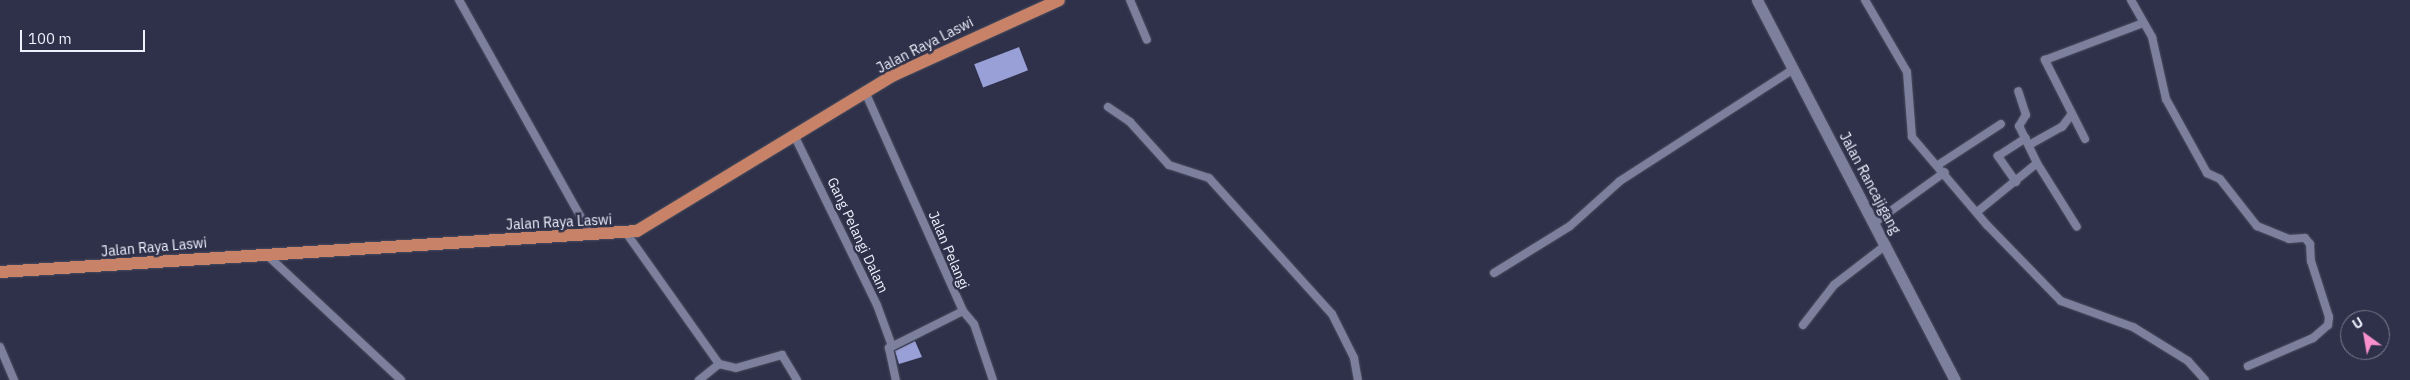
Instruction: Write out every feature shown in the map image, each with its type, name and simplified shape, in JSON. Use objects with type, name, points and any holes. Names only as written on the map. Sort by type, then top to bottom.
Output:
[{"type":"main road","name":"Jalan Raya Laswi","points":[[0,272],[266,254],[627,234],[667,216],[894,75],[1059,0]]},
{"type":"main road","name":"Jalan Rancajigang","points":[[1757,0],[1955,380]]},
{"type":"street","points":[[458,0],[592,237]]},
{"type":"street","points":[[1130,0],[1147,40]]},
{"type":"street","points":[[1866,0],[1907,72],[1912,137],[1938,165],[1939,175],[1978,212],[2061,301],[2133,327],[2188,361],[2205,380]]},
{"type":"street","points":[[2131,0],[2152,37],[2166,98],[2207,173],[2220,179],[2257,226],[2289,239],[2305,238],[2310,244],[2313,268],[2329,317],[2328,325],[2313,338],[2248,366]]},
{"type":"street","points":[[2085,139],[2071,115],[2045,60],[2144,23]]},
{"type":"street","points":[[1494,273],[1570,226],[1620,181],[1794,69]]},
{"type":"street","points":[[2018,91],[2026,116],[2019,126],[2037,162],[2077,227]]},
{"type":"street","name":"Jalan Pelangi","points":[[866,94],[963,311],[892,346]]},
{"type":"street","points":[[1108,107],[1130,122],[1169,165],[1209,178],[1332,314],[1354,358],[1358,380]]},
{"type":"street","points":[[2016,182],[1998,156],[2027,141],[2062,127],[2071,115]]},
{"type":"street","points":[[1938,165],[2000,124]]},
{"type":"street","name":"Gang Pelangi Dalam","points":[[795,137],[877,305],[892,346]]},
{"type":"street","points":[[1978,212],[2016,182],[2037,162]]},
{"type":"street","points":[[1874,223],[1939,175]]},
{"type":"street","points":[[627,234],[719,364],[739,368],[782,355],[797,380]]},
{"type":"street","points":[[1803,325],[1834,285],[1886,245]]},
{"type":"street","points":[[266,254],[401,380]]},
{"type":"street","points":[[963,311],[974,324],[993,380]]},
{"type":"street","points":[[892,346],[888,352],[896,380]]},
{"type":"street","points":[[0,347],[14,380]]},
{"type":"street","points":[[700,380],[719,364]]},
{"type":"building","points":[[1019,47],[1028,70],[983,88],[974,64]]},
{"type":"building","points":[[915,341],[922,357],[899,364],[895,351]]}]
